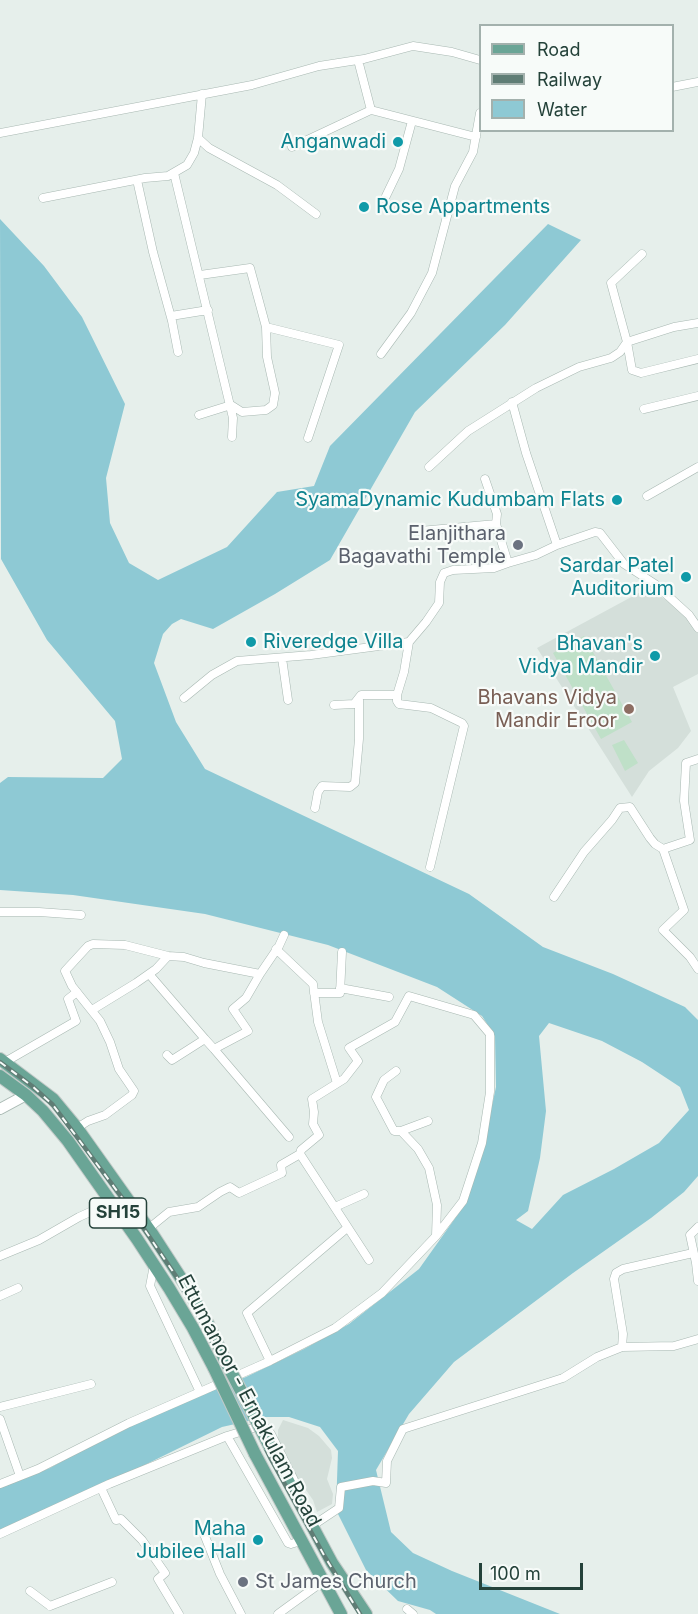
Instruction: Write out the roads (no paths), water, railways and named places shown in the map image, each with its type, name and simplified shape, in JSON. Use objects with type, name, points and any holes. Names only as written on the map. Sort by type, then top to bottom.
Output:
[{"type":"main road","points":[[2,1060],[52,1099],[77,1128],[186,1286],[332,1563],[366,1614]]},
{"type":"main road","name":"Ettumanoor - Ernakulam Road","points":[[0,1076],[26,1095],[55,1123],[154,1265],[193,1328],[255,1454],[341,1614]]},
{"type":"main road","points":[[97,1182],[108,1174]]},
{"type":"street","points":[[0,132],[252,85],[319,66],[358,60],[413,46],[452,52],[479,60]]},
{"type":"street","points":[[358,60],[371,110]]},
{"type":"street","points":[[674,87],[698,82]]},
{"type":"street","points":[[44,198],[168,176],[187,165],[194,153],[198,138],[202,94]]},
{"type":"street","points":[[292,147],[371,110],[476,137]]},
{"type":"street","points":[[381,354],[411,313],[432,273],[455,186],[473,152],[479,119]]},
{"type":"street","points":[[386,196],[399,169],[412,121]]},
{"type":"street","points":[[198,138],[209,148],[277,185],[316,214]]},
{"type":"street","points":[[174,173],[231,405],[232,437]]},
{"type":"street","points":[[137,180],[178,352]]},
{"type":"street","points":[[642,254],[611,283],[632,370],[636,373],[698,359]]},
{"type":"street","points":[[199,415],[231,405],[242,412],[266,410],[273,405],[275,393],[267,357],[266,327],[250,268],[200,275]]},
{"type":"street","points":[[171,316],[208,310]]},
{"type":"street","points":[[429,467],[468,432],[512,402],[579,367],[611,358],[620,352],[627,342],[664,330],[698,323]]},
{"type":"street","points":[[266,327],[339,345],[308,438]]},
{"type":"street","points":[[644,409],[698,396]]},
{"type":"street","points":[[512,402],[526,453],[557,545]]},
{"type":"street","points":[[647,496],[698,467]]},
{"type":"street","points":[[485,479],[497,514],[496,524],[508,563]]},
{"type":"street","points":[[420,531],[496,524]]},
{"type":"street","points":[[430,867],[464,726],[431,708],[399,704],[397,695],[406,666],[409,642],[439,603],[440,582],[444,573],[453,570],[494,568],[595,532],[600,533],[624,564],[655,584],[689,615],[698,628]]},
{"type":"street","points":[[184,698],[212,675],[237,661],[282,658],[409,642]]},
{"type":"street","points":[[282,658],[288,700]]},
{"type":"street","points":[[334,705],[354,704],[361,695],[397,695]]},
{"type":"street","points":[[315,808],[318,792],[322,786],[350,787],[355,783],[359,739],[358,700]]},
{"type":"street","points":[[663,849],[690,840],[694,832],[684,801],[686,763],[698,759]]},
{"type":"street","points":[[554,897],[580,857],[620,808],[630,807],[650,838],[663,849],[684,910],[663,930],[690,957],[698,969]]},
{"type":"street","points":[[0,912],[81,915]]},
{"type":"street","points":[[214,1049],[248,1031],[233,1009],[246,998],[284,935]]},
{"type":"street","points":[[77,1128],[105,1115],[134,1093],[119,1069],[106,1034],[92,1010],[66,975],[65,971],[88,946],[125,945],[260,974]]},
{"type":"street","points":[[276,949],[313,984],[318,1022],[337,1083]]},
{"type":"street","points":[[314,993],[340,993],[342,952]]},
{"type":"street","points":[[92,1010],[149,974],[168,956]]},
{"type":"street","points":[[149,974],[289,1137]]},
{"type":"street","points":[[340,988],[389,997]]},
{"type":"street","points":[[2,1060],[76,1021],[68,999],[77,992]]},
{"type":"street","points":[[0,1484],[129,1423],[270,1361],[334,1328],[382,1293],[436,1236],[463,1201],[482,1143],[490,1092],[490,1034],[474,1015],[409,996],[395,1022],[349,1048],[358,1061],[344,1079],[312,1099],[313,1124],[319,1135],[301,1150],[300,1154],[281,1166],[282,1173],[239,1193],[230,1187],[198,1207],[169,1212],[148,1229]]},
{"type":"street","points":[[166,1056],[172,1060],[205,1039]]},
{"type":"street","points":[[396,1071],[384,1080],[376,1097],[394,1131],[401,1131],[428,1121]]},
{"type":"street","points":[[0,1109],[26,1095]]},
{"type":"street","points":[[401,1131],[418,1149],[429,1168],[437,1205],[436,1236]]},
{"type":"street","points":[[300,1154],[346,1228],[369,1260]]},
{"type":"street","points":[[335,1207],[364,1194]]},
{"type":"street","points":[[0,1256],[39,1240],[86,1213],[110,1203]]},
{"type":"street","points":[[698,1227],[690,1235],[697,1262],[698,1281]]},
{"type":"street","points":[[270,1361],[247,1312],[346,1228]]},
{"type":"street","points":[[161,1249],[174,1259],[240,1375]]},
{"type":"street","points":[[622,1347],[624,1334],[614,1279],[616,1273],[623,1269],[693,1253]]},
{"type":"street","points":[[154,1265],[150,1286],[200,1392]]},
{"type":"street","points":[[0,1296],[18,1288]]},
{"type":"street","points":[[315,1524],[339,1508],[341,1487],[373,1481],[386,1483],[387,1461],[403,1429],[563,1378],[597,1357],[622,1347],[674,1346],[698,1339]]},
{"type":"street","points":[[0,1407],[91,1384]]},
{"type":"street","points":[[0,1419],[20,1476]]},
{"type":"street","points":[[0,1534],[105,1486],[227,1436],[263,1425],[271,1434],[332,1563]]},
{"type":"street","points":[[227,1436],[288,1543],[301,1541]]},
{"type":"street","points":[[105,1486],[116,1520],[121,1519],[142,1540],[165,1573],[158,1579],[179,1614]]},
{"type":"street","points":[[204,1534],[220,1574],[242,1614]]},
{"type":"street","points":[[30,1592],[51,1610],[112,1581]]},
{"type":"street","points":[[278,1614],[322,1582]]},
{"type":"water","points":[[0,219],[44,266],[82,317],[125,404],[106,478],[110,523],[129,563],[158,580],[227,547],[277,492],[314,486],[330,446],[548,224],[581,240],[505,325],[415,412],[330,560],[213,629],[181,619],[172,624],[163,634],[154,663],[176,722],[205,769],[469,894],[543,947],[613,974],[685,1007],[698,1020],[698,1176],[684,1192],[651,1218],[454,1362],[409,1414],[376,1470],[391,1532],[413,1553],[560,1614],[436,1614],[430,1610],[398,1601],[366,1570],[336,1510],[338,1451],[320,1427],[289,1417],[266,1417],[222,1427],[106,1484],[0,1531],[0,1487],[50,1468],[94,1443],[206,1392],[246,1377],[304,1349],[349,1324],[419,1269],[466,1203],[480,1161],[496,1087],[495,1036],[482,1016],[437,987],[328,945],[205,914],[73,895],[0,890],[0,783],[8,777],[103,778],[122,759],[115,721],[47,640],[1,559]],"holes":[[[549,1023],[602,1041],[642,1062],[680,1087],[689,1110],[659,1143],[563,1195],[532,1229],[516,1220],[528,1211],[540,1158],[546,1111],[539,1036]]]},
{"type":"railway","points":[[0,1062],[53,1105],[132,1211],[180,1282],[224,1363],[271,1459],[325,1557],[360,1614]]},
{"type":"place","name":"Anganwadi","points":[[398,142]]},
{"type":"place","name":"Rose Appartments","points":[[364,207]]},
{"type":"place","name":"SyamaDynamic Kudumbam Flats","points":[[617,500]]},
{"type":"place","name":"Elanjithara Bagavathi Temple","points":[[518,545]]},
{"type":"place","name":"Sardar Patel Auditorium","points":[[686,577]]},
{"type":"place","name":"Riveredge Villa","points":[[251,642]]},
{"type":"place","name":"Bhavan's Vidya Mandir","points":[[655,656]]},
{"type":"place","name":"Bhavans Vidya Mandir Eroor","points":[[629,709]]},
{"type":"place","name":"Maha Jubilee Hall","points":[[258,1540]]},
{"type":"place","name":"St James Church","points":[[243,1582]]}]
